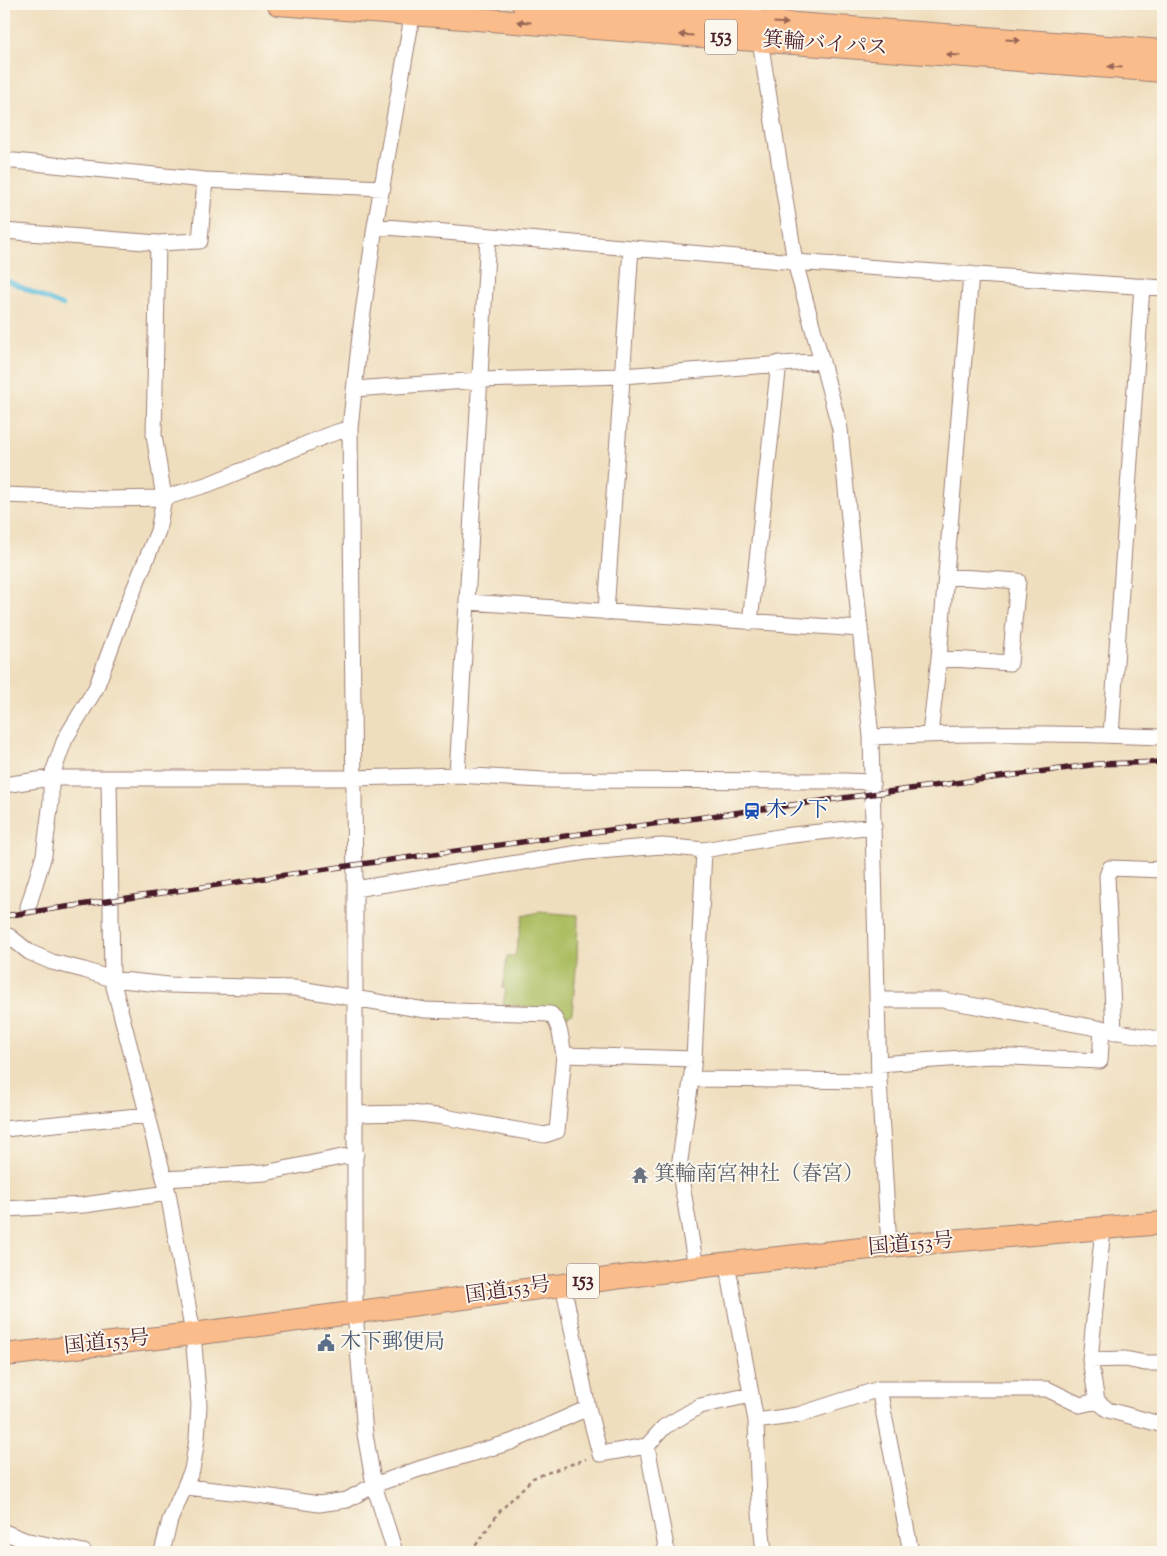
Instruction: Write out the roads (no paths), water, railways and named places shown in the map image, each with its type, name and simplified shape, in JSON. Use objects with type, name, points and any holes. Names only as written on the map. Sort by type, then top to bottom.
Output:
[{"type":"highway","name":"箕輪バイパス","points":[[278,4],[757,22],[1163,71]]},
{"type":"highway","name":"箕輪バイパス","points":[[523,4],[1163,51]]},
{"type":"highway","name":"国道153号","points":[[4,1355],[193,1334],[727,1263],[889,1246],[1163,1223]]},
{"type":"street","points":[[395,1552],[374,1485],[365,1434],[355,1312],[355,890],[350,428],[375,226],[414,9]]},
{"type":"street","points":[[757,22],[795,262],[840,429],[871,737],[879,1082],[889,1246]]},
{"type":"street","points":[[4,160],[205,180],[383,188]]},
{"type":"street","points":[[4,231],[158,242],[200,241],[205,180]]},
{"type":"street","points":[[375,226],[795,262],[1163,288]]},
{"type":"street","points":[[458,775],[488,236]]},
{"type":"street","points":[[28,907],[44,855],[52,778],[65,739],[96,688],[122,618],[158,531],[164,498],[154,435],[158,242]]},
{"type":"street","points":[[606,612],[631,248]]},
{"type":"street","points":[[930,734],[939,658],[971,274]]},
{"type":"street","points":[[1111,735],[1142,286]]},
{"type":"street","points":[[354,389],[480,380],[622,376],[822,361]]},
{"type":"street","points":[[750,622],[779,363]]},
{"type":"street","points":[[4,495],[107,499],[164,498],[209,484],[328,435],[350,428]]},
{"type":"street","points":[[939,658],[1010,664],[1018,581],[946,576]]},
{"type":"street","points":[[468,602],[860,629]]},
{"type":"street","points":[[871,737],[930,734],[1163,737]]},
{"type":"street","points":[[4,784],[52,778],[354,778],[458,775],[542,780],[872,782]]},
{"type":"street","points":[[109,778],[112,979],[167,1186],[193,1334],[199,1405],[196,1447],[192,1470],[170,1520],[162,1552]]},
{"type":"street","points":[[355,890],[586,852],[662,846],[704,850],[784,836],[874,826]]},
{"type":"street","points":[[696,1267],[679,1167],[694,1059],[704,850]]},
{"type":"street","points":[[879,1064],[990,1056],[1100,1061],[1108,1030],[1107,876],[1110,868],[1163,870]]},
{"type":"street","points":[[4,936],[9,936],[29,952],[52,962],[112,979],[168,985],[294,988],[425,1010],[550,1014],[556,1020],[564,1055],[557,1131],[545,1135],[444,1117],[410,1113],[355,1114]]},
{"type":"street","points":[[877,1000],[943,1000],[1163,1040]]},
{"type":"street","points":[[564,1055],[694,1059]]},
{"type":"street","points":[[692,1078],[879,1082]]},
{"type":"street","points":[[4,1129],[148,1115]]},
{"type":"street","points":[[4,1209],[84,1205],[167,1186],[266,1173],[356,1154]]},
{"type":"street","points":[[1104,1228],[1090,1360],[1097,1400],[1108,1410],[1163,1425]]},
{"type":"street","points":[[727,1263],[756,1421],[759,1503],[764,1552]]},
{"type":"street","points":[[564,1284],[588,1408],[600,1454],[647,1446],[664,1426],[700,1406],[751,1394]]},
{"type":"street","points":[[1090,1360],[1163,1363]]},
{"type":"street","points":[[756,1421],[798,1415],[879,1389],[1046,1389],[1080,1405],[1097,1400]]},
{"type":"street","points":[[879,1389],[911,1552]]},
{"type":"street","points":[[186,1487],[319,1504],[348,1500],[374,1485],[419,1469],[511,1442],[588,1408]]},
{"type":"street","points":[[647,1446],[667,1552]]},
{"type":"street","points":[[4,1532],[24,1546],[84,1552]]},
{"type":"waterway","points":[[4,279],[63,306]]},
{"type":"railway","points":[[4,916],[354,865],[872,794],[1098,764],[1163,762]]},
{"type":"place","name":"木ノ下","points":[[752,811]]},
{"type":"place","name":"箕輪南宮神社（春宮）","points":[[640,1175]]},
{"type":"place","name":"木下郵便局","points":[[326,1343]]}]
